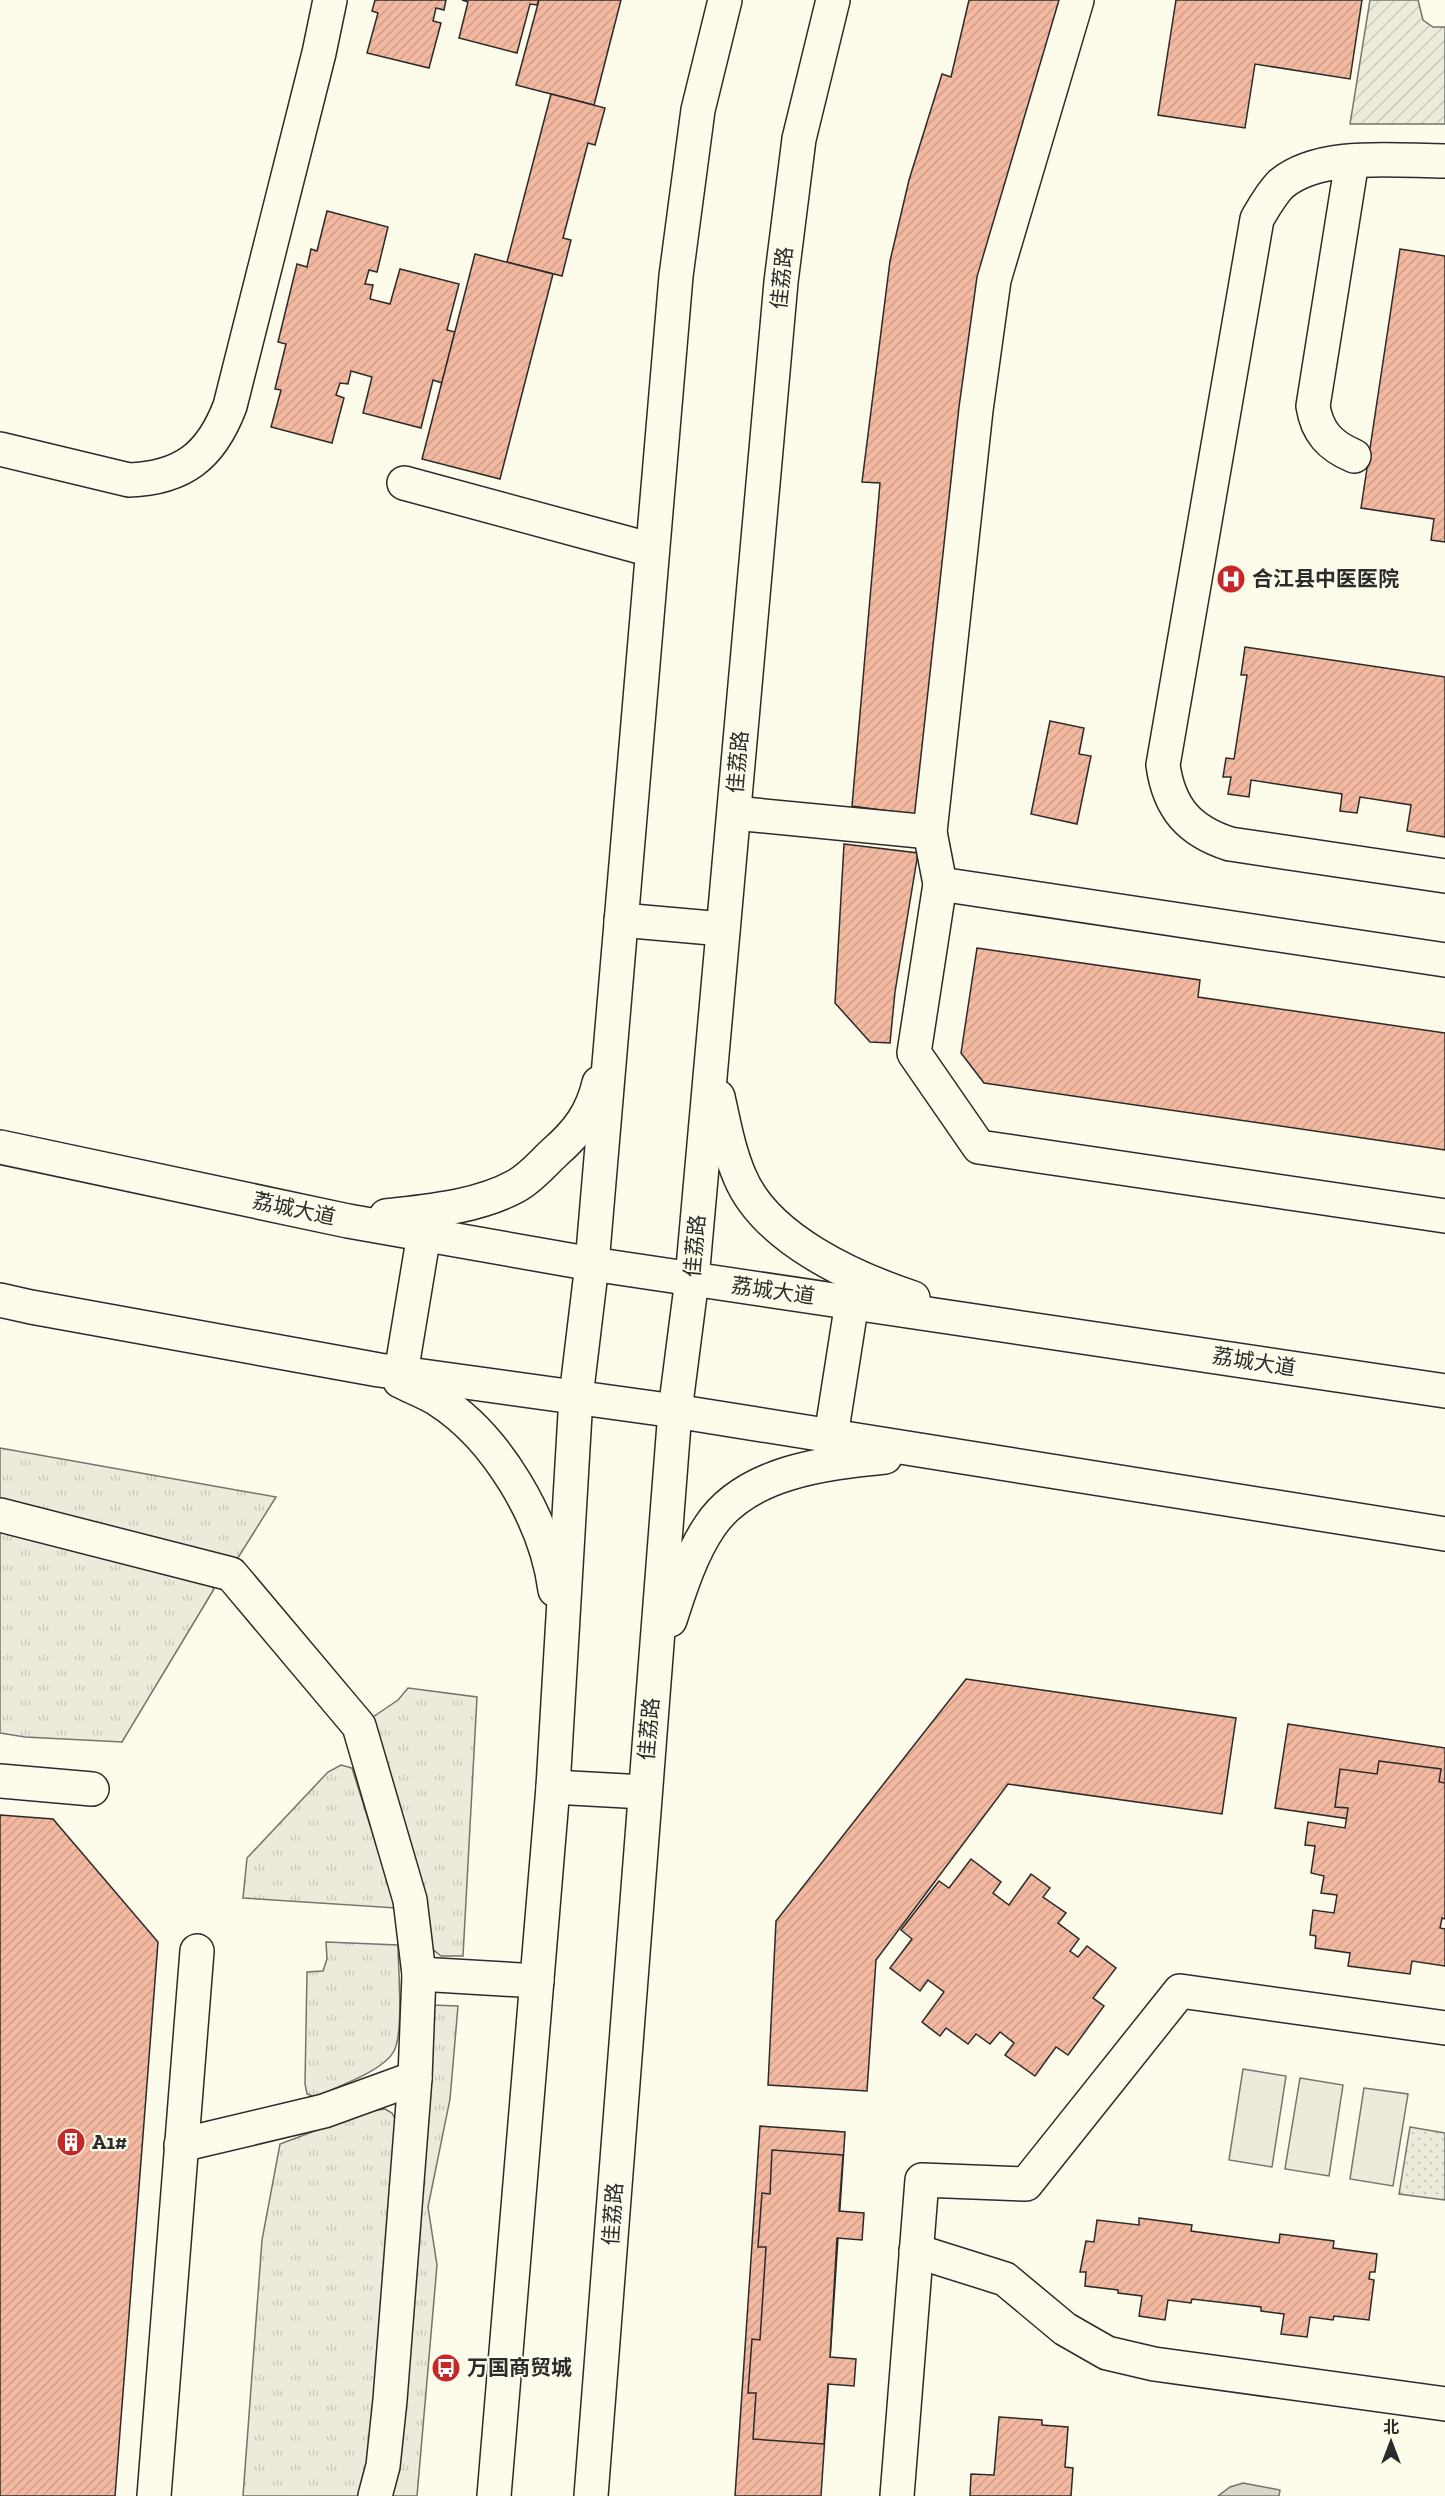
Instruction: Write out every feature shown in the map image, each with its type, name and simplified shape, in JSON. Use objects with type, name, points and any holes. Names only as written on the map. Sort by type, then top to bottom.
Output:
[{"type":"main road","points":[[0,449],[110,477],[139,480],[168,475],[185,466],[214,441],[230,406],[319,53],[330,0]]},
{"type":"main road","points":[[494,2496],[553,1786],[576,1397],[591,1264],[676,276],[698,110],[725,0]]},
{"type":"main road","name":"佳荔路","points":[[591,2496],[675,1411],[692,1279],[781,282],[799,139],[833,0]]},
{"type":"main road","points":[[1077,0],[994,280],[975,421],[930,832],[940,884],[914,1053],[979,1147],[1445,1216]]},
{"type":"main road","points":[[1352,161],[1313,406],[1315,419],[1329,443],[1354,456]]},
{"type":"main road","points":[[1445,161],[1352,161],[1319,164],[1298,172],[1280,185],[1267,201],[1257,219],[1163,765],[1166,784],[1173,802],[1197,830],[1213,839],[1230,844],[1445,876]]},
{"type":"main road","points":[[404,483],[652,550]]},
{"type":"main road","points":[[734,813],[930,832]]},
{"type":"main road","points":[[940,884],[1445,960]]},
{"type":"main road","points":[[621,920],[723,928]]},
{"type":"main road","points":[[348,1221],[435,1211],[485,1198],[517,1185],[562,1146],[594,1105],[611,1035]]},
{"type":"main road","points":[[711,1067],[731,1152],[740,1178],[752,1198],[770,1220],[792,1238],[831,1263],[891,1291],[980,1321]]},
{"type":"main road","name":"荔城大道","points":[[0,1147],[348,1221],[591,1264],[1445,1391]]},
{"type":"main road","points":[[390,1372],[424,1234]]},
{"type":"main road","points":[[0,1300],[390,1372],[675,1411],[1445,1534]]},
{"type":"main road","points":[[831,1436],[852,1302]]},
{"type":"main road","points":[[390,1372],[437,1400],[468,1424],[497,1456],[513,1479],[536,1524],[551,1564],[562,1655]]},
{"type":"main road","points":[[654,1671],[679,1592],[709,1527],[721,1512],[758,1486],[790,1473],[836,1462],[930,1452]]},
{"type":"main road","points":[[0,1515],[231,1574],[359,1726],[410,1900],[419,1974],[416,2078],[390,2400],[382,2466],[375,2496]]},
{"type":"main road","points":[[0,1781],[92,1789]]},
{"type":"main road","points":[[553,1786],[644,1792]]},
{"type":"main road","points":[[154,2496],[197,1950]]},
{"type":"main road","points":[[419,1974],[537,1981]]},
{"type":"main road","points":[[897,2496],[922,2180],[1026,2184],[1180,1991],[1445,2028]]},
{"type":"main road","points":[[182,2145],[324,2111],[416,2078]]},
{"type":"main road","points":[[916,2252],[1005,2279],[1065,2329],[1107,2353],[1154,2364],[1445,2404]]},
{"type":"green space","points":[[1370,0],[1418,0],[1423,20],[1433,27],[1445,27],[1445,124],[1350,124]]},
{"type":"green space","points":[[0,1448],[276,1497],[236,1561],[0,1501]]},
{"type":"green space","points":[[0,1528],[203,1578],[214,1589],[122,1742],[25,1737],[0,1733]]},
{"type":"green space","points":[[408,1688],[477,1697],[463,1956],[441,1956],[431,1948],[419,1877],[373,1717],[398,1700]]},
{"type":"green space","points":[[341,1765],[352,1768],[396,1908],[243,1898],[247,1858],[328,1772]]},
{"type":"green space","points":[[326,1942],[398,1945],[399,2030],[394,2051],[389,2058],[359,2078],[315,2097],[307,2094],[305,2084],[307,1972],[323,1971],[327,1959]]},
{"type":"green space","points":[[431,2005],[458,2006],[450,2099],[428,2207],[437,2265],[417,2496],[387,2496]]},
{"type":"green space","points":[[1243,2069],[1286,2076],[1272,2167],[1229,2160]]},
{"type":"green space","points":[[1300,2078],[1343,2085],[1329,2176],[1285,2169]]},
{"type":"green space","points":[[1364,2088],[1408,2094],[1393,2186],[1350,2179]]},
{"type":"green space","points":[[385,2109],[392,2113],[400,2129],[365,2496],[243,2496],[262,2240],[280,2144],[365,2112]]},
{"type":"green space","points":[[1410,2127],[1445,2133],[1445,2200],[1399,2194]]},
{"type":"shaded area","points":[[1243,2483],[1280,2490],[1279,2496],[1218,2496],[1230,2487]]},
{"type":"building","points":[[375,0],[446,0],[444,10],[436,8],[433,21],[441,23],[429,68],[367,53],[378,13],[372,11]]},
{"type":"building","points":[[462,0],[539,0],[537,5],[530,4],[517,53],[459,38],[468,2]]},
{"type":"building","points":[[539,0],[621,0],[594,105],[516,85]]},
{"type":"building","points":[[969,0],[1063,0],[990,238],[917,815],[852,806],[880,483],[862,482],[890,261],[909,180],[942,74],[951,77]]},
{"type":"building","points":[[1176,0],[1362,0],[1350,79],[1255,64],[1245,128],[1158,115]]},
{"type":"building","points":[[551,94],[605,108],[595,145],[588,143],[563,238],[571,240],[562,276],[507,262]]},
{"type":"building","points":[[327,211],[388,227],[377,272],[369,270],[365,284],[373,285],[370,299],[390,304],[400,269],[459,284],[447,330],[455,332],[442,383],[433,380],[421,428],[363,413],[372,377],[351,371],[348,384],[340,383],[336,395],[344,398],[332,443],[271,427],[281,390],[275,389],[286,344],[278,342],[297,264],[307,267],[311,249],[317,251]]},
{"type":"building","points":[[1400,249],[1445,256],[1445,542],[1431,540],[1434,519],[1361,508]]},
{"type":"building","points":[[475,254],[553,274],[500,479],[422,459]]},
{"type":"building","points":[[1245,647],[1445,677],[1445,837],[1407,831],[1411,805],[1360,797],[1357,813],[1340,811],[1342,794],[1251,780],[1249,797],[1228,794],[1231,777],[1223,777],[1226,758],[1234,759],[1247,675],[1241,675]]},
{"type":"building","points":[[1050,721],[1084,728],[1079,754],[1091,756],[1077,824],[1031,814]]},
{"type":"building","points":[[844,844],[918,853],[895,992],[890,1043],[870,1042],[835,1003]]},
{"type":"building","points":[[977,948],[1200,980],[1198,997],[1445,1033],[1445,1150],[984,1083],[961,1053]]},
{"type":"building","points":[[966,1679],[1236,1718],[1222,1814],[1008,1784],[876,1960],[867,2091],[768,2085],[776,1921]]},
{"type":"building","points":[[1288,1724],[1445,1748],[1445,1853],[1431,1831],[1275,1808]]},
{"type":"building","points":[[1379,1761],[1441,1769],[1439,1782],[1445,1783],[1445,1919],[1442,1918],[1440,1928],[1445,1929],[1445,1966],[1412,1961],[1410,1974],[1348,1966],[1350,1953],[1315,1948],[1316,1936],[1310,1935],[1313,1910],[1334,1913],[1337,1895],[1321,1893],[1324,1876],[1311,1873],[1315,1846],[1305,1845],[1308,1822],[1345,1828],[1348,1808],[1335,1807],[1340,1769],[1377,1774]]},
{"type":"building","name":"A1#","points":[[0,1815],[53,1819],[158,1942],[115,2496],[0,2496]]},
{"type":"building","points":[[971,1859],[1001,1882],[993,1893],[1009,1905],[1031,1874],[1050,1888],[1043,1897],[1066,1913],[1058,1923],[1079,1939],[1070,1951],[1078,1957],[1087,1946],[1116,1968],[1093,1998],[1104,2006],[1068,2055],[1056,2047],[1035,2076],[1005,2055],[1014,2043],[1000,2032],[990,2044],[976,2034],[968,2044],[946,2028],[940,2036],[922,2022],[944,1992],[928,1980],[920,1991],[890,1968],[912,1939],[901,1930],[939,1881],[949,1888]]},
{"type":"building","points":[[760,2126],[845,2132],[821,2496],[735,2496]]},
{"type":"building","points":[[772,2150],[843,2155],[839,2211],[864,2213],[862,2240],[837,2238],[830,2357],[856,2359],[854,2386],[828,2384],[824,2444],[753,2439],[756,2393],[748,2393],[752,2339],[760,2340],[766,2247],[758,2247],[762,2193],[770,2194]]},
{"type":"building","points":[[1139,2218],[1192,2225],[1191,2231],[1279,2243],[1280,2234],[1334,2241],[1333,2248],[1377,2254],[1375,2272],[1370,2272],[1369,2279],[1374,2280],[1369,2320],[1334,2316],[1333,2320],[1310,2317],[1307,2337],[1281,2334],[1284,2314],[1261,2311],[1261,2307],[1192,2299],[1191,2303],[1168,2300],[1165,2320],[1139,2316],[1142,2296],[1085,2286],[1086,2272],[1080,2272],[1086,2241],[1094,2242],[1097,2220],[1139,2225]]},
{"type":"building","points":[[999,2417],[1042,2420],[1042,2425],[1068,2427],[1065,2467],[1073,2468],[1071,2496],[970,2496],[971,2474],[994,2475]]},
{"type":"place","name":"合江县中医医院","points":[[1231,579]]},
{"type":"place","name":"A1#","points":[[71,2142]]},
{"type":"place","name":"万国商贸城","points":[[446,2368]]}]
